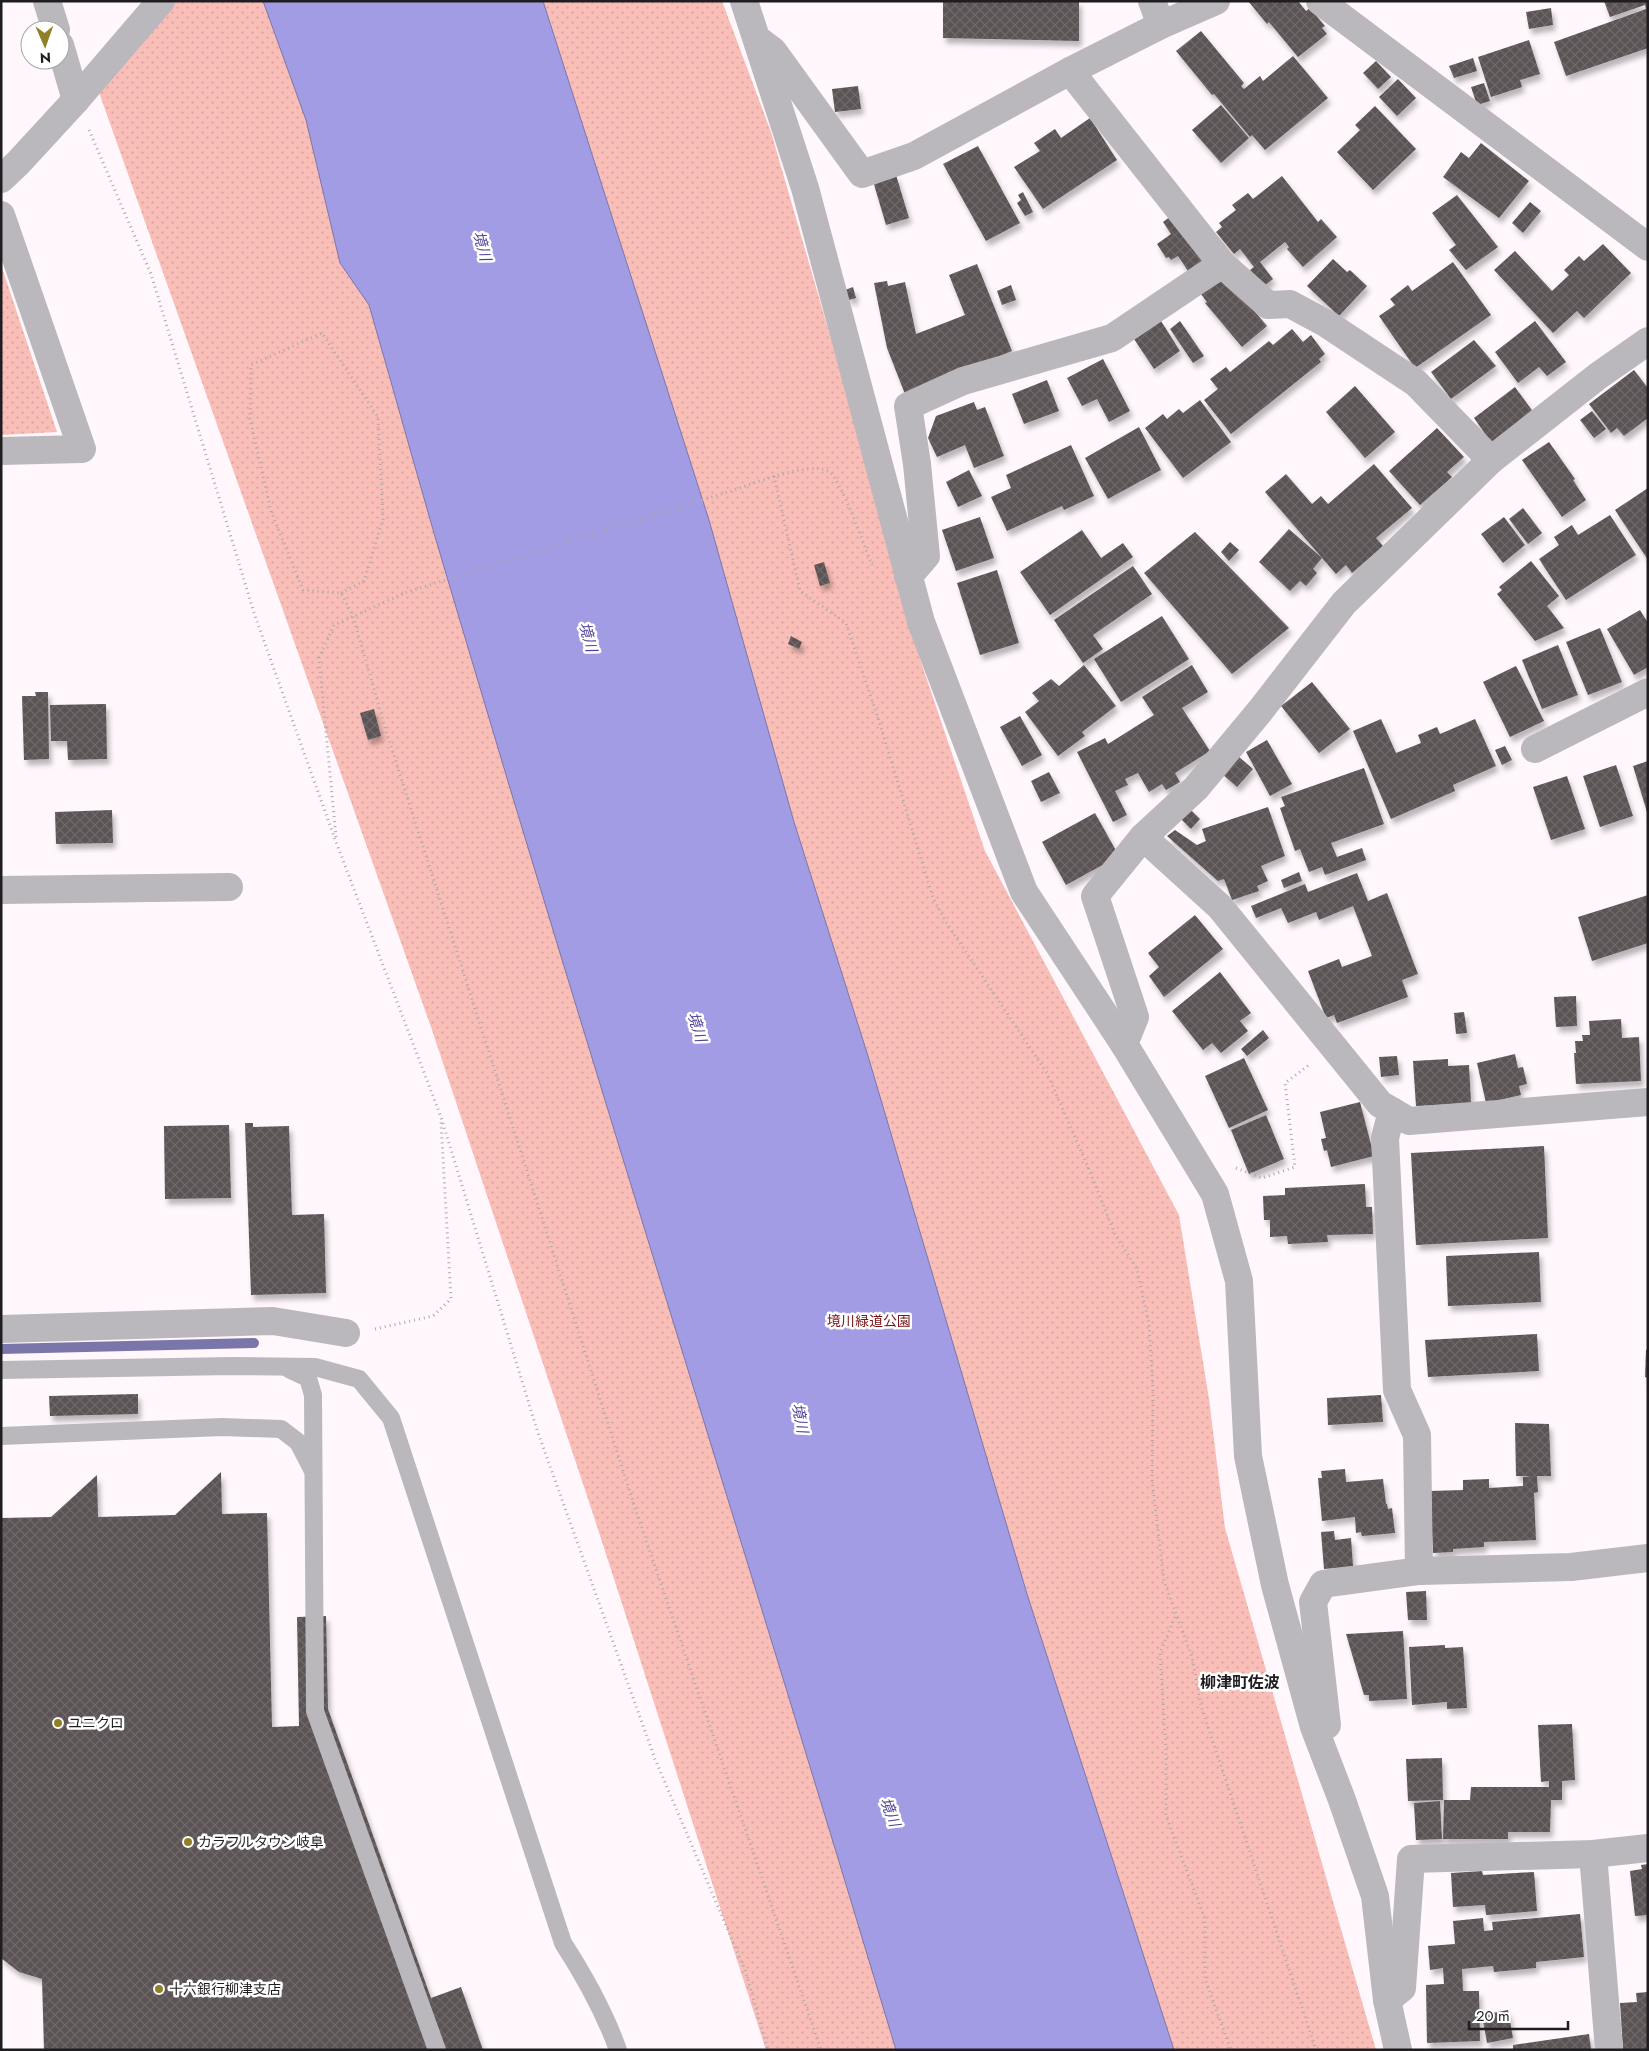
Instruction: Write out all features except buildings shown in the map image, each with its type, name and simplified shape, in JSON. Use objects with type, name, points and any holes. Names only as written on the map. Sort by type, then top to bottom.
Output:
[{"type":"street","points":[[47,1],[53,20]]},
{"type":"street","points":[[1,178],[18,163],[76,100],[161,1]]},
{"type":"street","points":[[744,1],[805,188],[921,622],[1024,892],[1124,1044],[1215,1194],[1239,1281],[1248,1456],[1275,1585],[1314,1727],[1342,1800],[1375,1896],[1387,2000],[1398,2050]]},
{"type":"street","points":[[756,38],[773,51],[862,174],[914,156],[1070,71],[1157,13],[1216,1]]},
{"type":"street","points":[[1320,1],[1648,247]]},
{"type":"street","points":[[67,70],[76,100]]},
{"type":"street","points":[[1070,71],[1222,264],[1268,305],[1290,304],[1327,324],[1416,383],[1491,460]]},
{"type":"street","points":[[1,215],[7,254],[82,448],[1,451]]},
{"type":"street","points":[[908,577],[926,556],[917,464],[908,406],[963,381],[1112,338],[1222,264]]},
{"type":"street","points":[[1124,1044],[1135,1017],[1095,896],[1143,837],[1196,788],[1260,711],[1344,603],[1491,460],[1598,376],[1648,341]]},
{"type":"street","points":[[1535,748],[1648,692]]},
{"type":"street","points":[[1143,837],[1220,907],[1380,1104],[1409,1121],[1648,1102]]},
{"type":"street","points":[[1,890],[229,887]]},
{"type":"street","points":[[1392,1111],[1385,1138],[1397,1390],[1417,1435],[1419,1571]]},
{"type":"street","points":[[1,1329],[273,1321],[346,1333]]},
{"type":"street","points":[[1314,1727],[1327,1726],[1314,1602],[1323,1584],[1419,1571],[1570,1567],[1648,1558]]},
{"type":"street","points":[[1387,2000],[1402,1988],[1411,1859],[1593,1854],[1648,1848]]},
{"type":"street","points":[[1593,1854],[1609,2050]]},
{"type":"lane","points":[[1,1370],[232,1366],[315,1367],[359,1379],[391,1418],[563,1943],[607,2019],[618,2050]]},
{"type":"lane","points":[[284,1367],[308,1378],[313,1394],[316,1711],[437,2050]]},
{"type":"lane","points":[[1,1436],[222,1427],[281,1429],[298,1442],[314,1474]]},
{"type":"path","points":[[76,100],[151,274],[255,616],[336,842],[441,1117],[537,1430],[655,1759],[744,1970],[768,2050]]},
{"type":"path","points":[[322,333],[378,417],[383,519],[364,581],[341,593],[303,590],[271,511],[250,419],[252,365],[322,333]]},
{"type":"path","points":[[336,842],[319,658],[334,625],[407,592],[774,476],[816,467],[830,472],[841,488],[874,572]]},
{"type":"path","points":[[774,476],[800,591],[846,623],[879,721],[933,898],[946,922],[1047,1073],[1115,1234],[1137,1269],[1149,1324],[1153,1391],[1152,1480],[1164,1581],[1192,1657],[1201,1706],[1316,2050]]},
{"type":"path","points":[[341,593],[353,616],[386,731],[635,1508],[821,2050]]},
{"type":"path","points":[[1232,1163],[1238,1170],[1262,1178],[1295,1167],[1285,1083],[1333,1047]]},
{"type":"path","points":[[346,1333],[382,1328],[433,1316],[451,1299],[444,1200],[441,1117]]},
{"type":"path","points":[[1176,1616],[1160,1653],[1166,1749],[1166,1816],[1205,1919],[1205,1979],[1231,2050]]},
{"type":"green space","name":"境川緑道公園","points":[[170,1],[722,1],[771,132],[921,662],[985,851],[1179,1215],[1209,1399],[1225,1528],[1376,2050],[766,2050],[596,1523],[431,1027],[96,84]]},
{"type":"green space","points":[[1,265],[57,432],[1,435]]},
{"type":"water","name":"境川","points":[[263,1],[543,1],[709,520],[794,822],[868,1056],[1027,1594],[1174,2050],[896,2050],[509,785],[433,530],[369,305],[340,263],[306,120]]},
{"type":"waterway","points":[[1,1349],[254,1343]]},
{"type":"place","name":"ユニクロ","points":[[58,1723]]},
{"type":"place","name":"カラフルタウン岐阜","points":[[188,1842]]},
{"type":"place","name":"十六銀行柳津支店","points":[[159,1989]]},
{"type":"district","name":"柳津町佐波","points":[[1240,1682]]}]
